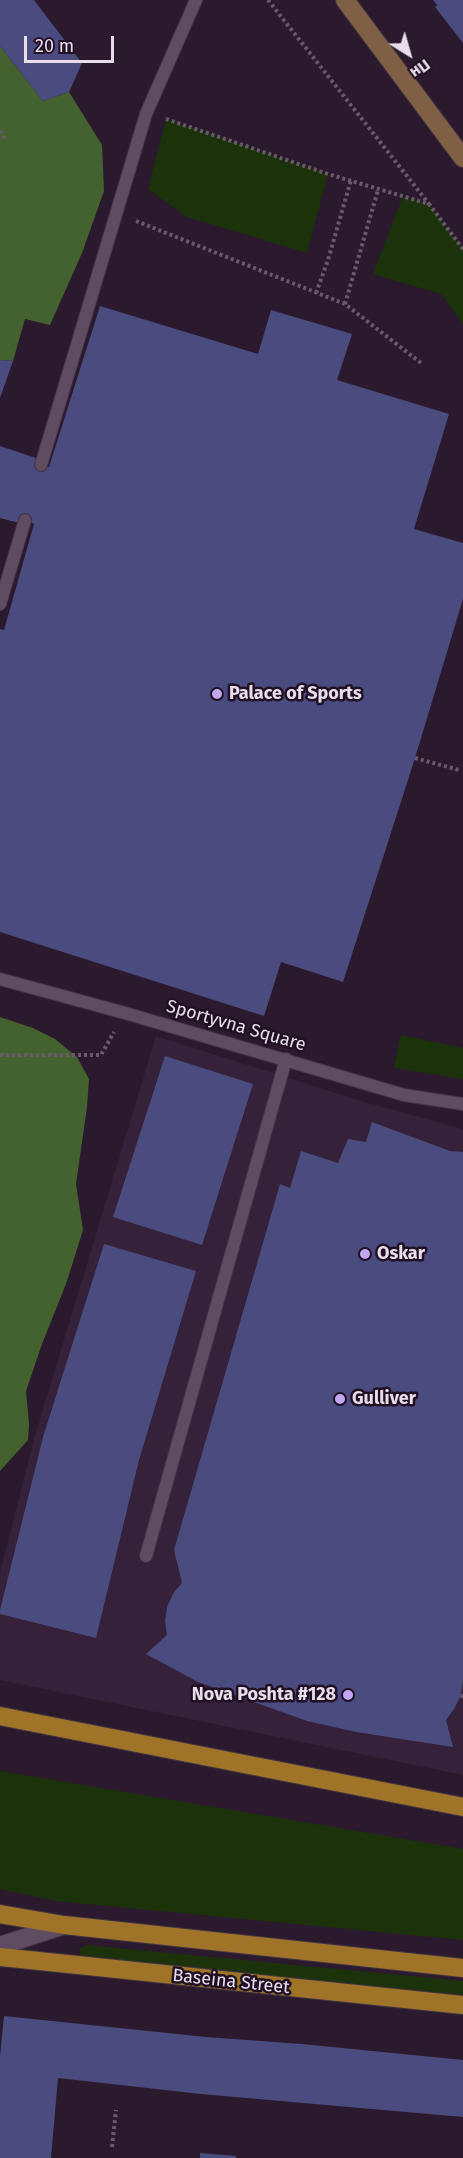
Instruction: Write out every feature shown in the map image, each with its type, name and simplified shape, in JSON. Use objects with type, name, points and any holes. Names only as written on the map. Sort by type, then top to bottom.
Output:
[{"type":"main road","points":[[345,0],[463,158]]},
{"type":"main road","points":[[5,1719],[463,1807]]},
{"type":"main road","points":[[0,1914],[64,1926],[463,1968]]},
{"type":"main road","name":"Baseina Street","points":[[0,1957],[463,2005]]},
{"type":"street","points":[[0,1946],[64,1926]]},
{"type":"lane","points":[[41,465],[146,114],[196,0]]},
{"type":"lane","points":[[0,604],[25,520]]},
{"type":"lane","name":"Sportyvna Square","points":[[0,979],[286,1059],[404,1095],[463,1104]]},
{"type":"lane","points":[[146,1556],[286,1059]]},
{"type":"path","points":[[268,0],[463,249]]},
{"type":"path","points":[[146,114],[378,190],[429,204]]},
{"type":"path","points":[[0,131],[4,137],[0,140]]},
{"type":"path","points":[[316,293],[351,180]]},
{"type":"path","points":[[345,304],[378,190]]},
{"type":"path","points":[[116,212],[345,304],[421,363]]},
{"type":"path","points":[[415,758],[459,770]]},
{"type":"path","points":[[0,1055],[101,1055],[125,1013]]},
{"type":"path","points":[[112,2147],[116,2110]]},
{"type":"shaded area","points":[[156,1036],[361,1101],[463,1129],[463,1775],[0,1680],[0,1574],[34,1439]]},
{"type":"green space","points":[[0,46],[43,101],[69,92],[102,145],[104,191],[82,253],[50,325],[25,319],[13,361],[0,360]]},
{"type":"green space","points":[[166,119],[328,174],[307,253],[187,217],[148,189]]},
{"type":"green space","points":[[403,196],[429,204],[463,249],[463,324],[441,294],[373,274]]},
{"type":"green space","points":[[0,1017],[33,1028],[55,1039],[77,1057],[89,1079],[76,1184],[83,1230],[66,1284],[26,1391],[28,1440],[0,1471]]},
{"type":"green space","points":[[401,1035],[463,1048],[463,1079],[394,1068]]},
{"type":"green space","points":[[0,1771],[463,1849],[463,1940],[56,1901],[0,1889]]},
{"type":"green space","points":[[86,1945],[463,1981],[463,1995],[99,1960],[81,1955],[79,1949]]},
{"type":"building","points":[[0,0],[34,0],[82,63],[69,92],[43,101],[0,46]]},
{"type":"building","points":[[433,0],[463,0],[463,43],[435,7],[437,5]]},
{"type":"building","name":"Palace of Sports","points":[[100,306],[258,354],[271,310],[352,334],[337,380],[449,414],[414,529],[463,543],[463,599],[415,758],[343,982],[281,962],[264,1016],[0,932],[0,629],[4,630],[34,524],[25,520],[19,523],[0,518],[0,446],[39,459],[37,464],[49,467]]},
{"type":"building","points":[[0,360],[13,361],[0,398]]},
{"type":"building","points":[[165,1056],[253,1084],[202,1245],[113,1217]]},
{"type":"building","name":"Gulliver","points":[[372,1122],[450,1151],[463,1152],[463,1680],[461,1695],[446,1720],[453,1747],[356,1732],[307,1721],[198,1682],[146,1654],[167,1635],[165,1621],[167,1607],[174,1592],[182,1583],[174,1550],[280,1184],[290,1188],[301,1151],[338,1163],[348,1139],[366,1142]]},
{"type":"building","points":[[104,1244],[196,1271],[139,1460],[96,1638],[0,1614],[0,1610],[43,1437]]},
{"type":"building","points":[[4,2016],[463,2060],[463,2117],[201,2094],[58,2078],[51,2158],[0,2158],[0,2056]]},
{"type":"building","points":[[200,2153],[236,2156],[236,2158],[200,2158]]},
{"type":"place","name":"Palace of Sports","points":[[217,694]]},
{"type":"place","name":"Oskar","points":[[365,1254]]},
{"type":"place","name":"Gulliver","points":[[340,1399]]},
{"type":"place","name":"Nova Poshta #128","points":[[348,1695]]}]
